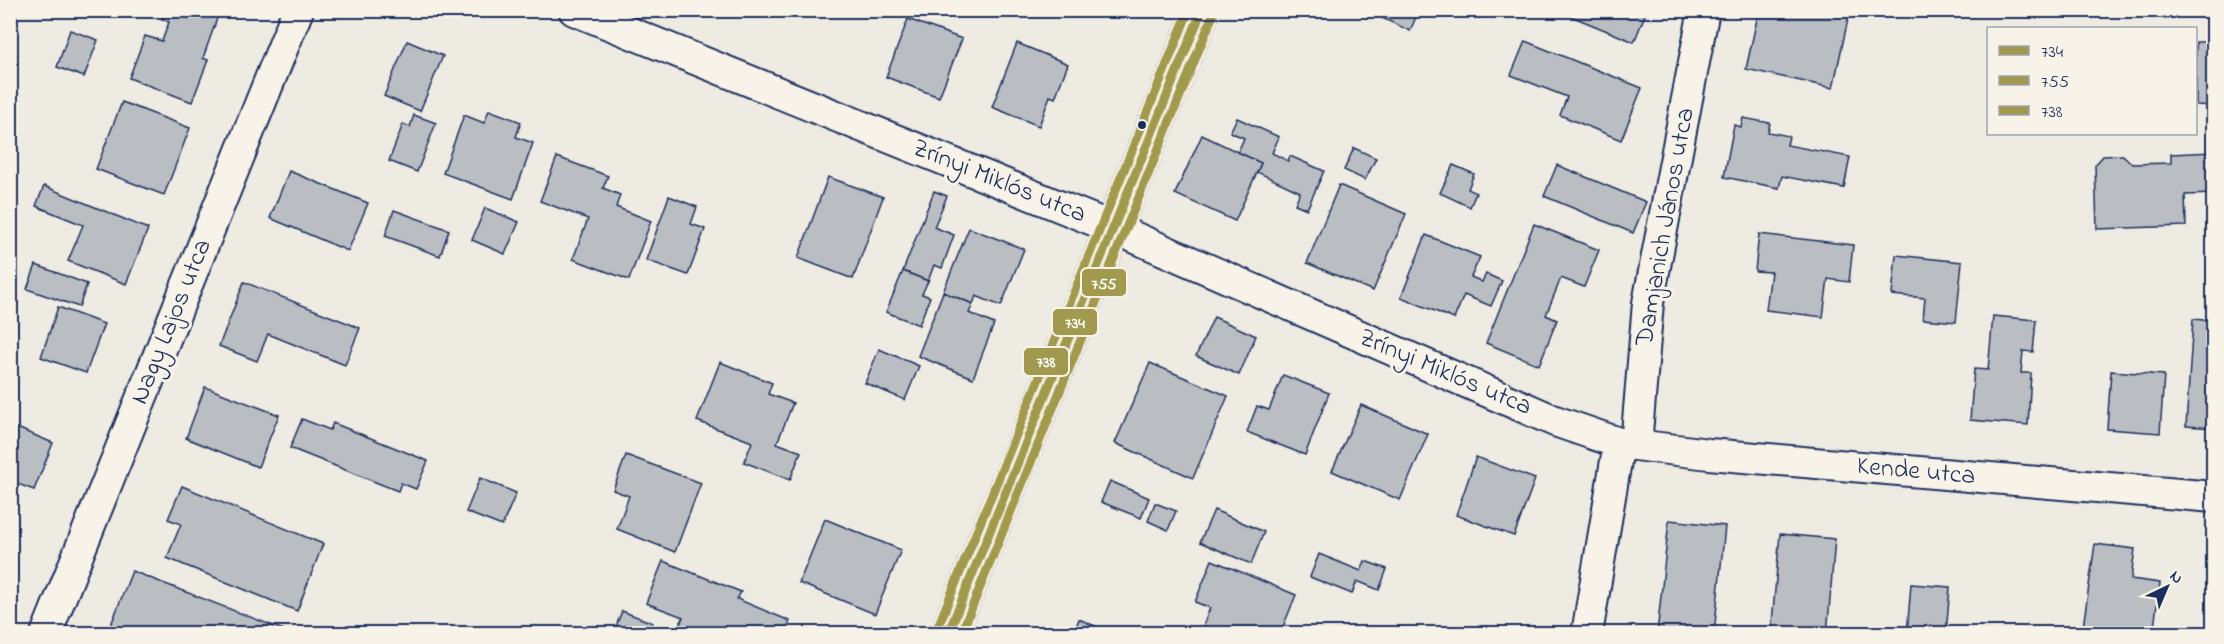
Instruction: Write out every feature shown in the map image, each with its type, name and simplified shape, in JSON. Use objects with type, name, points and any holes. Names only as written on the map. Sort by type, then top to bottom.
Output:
[{"type":"street","name":"Nagy Lajos utca","points":[[46,633],[298,10]]},
{"type":"street","name":"Zrínyi Miklós utca","points":[[574,10],[1113,228],[1555,421],[1628,444]]},
{"type":"street","points":[[948,633],[1202,10]]},
{"type":"street","name":"Damjanich János utca","points":[[1587,633],[1628,444],[1648,303],[1704,10]]},
{"type":"street","name":"Kende utca","points":[[1628,444],[1709,454],[2214,497]]},
{"type":"building","points":[[165,10],[220,10],[203,58],[208,60],[192,102],[129,78],[145,36],[162,41],[169,22],[162,19]]},
{"type":"building","points":[[1365,10],[1419,10],[1410,31]]},
{"type":"building","points":[[1567,10],[1647,10],[1634,42],[1566,14]]},
{"type":"building","points":[[1759,10],[1850,10],[1833,88],[1746,69]]},
{"type":"building","points":[[908,19],[962,39],[939,97],[886,77]]},
{"type":"building","points":[[70,30],[98,40],[84,77],[57,67]]},
{"type":"building","points":[[407,41],[443,56],[420,111],[384,96]]},
{"type":"building","points":[[1525,41],[1642,88],[1621,140],[1560,115],[1567,97],[1511,75]]},
{"type":"building","points":[[2197,42],[2214,42],[2214,106],[2197,105]]},
{"type":"building","points":[[1017,43],[1068,64],[1055,98],[1050,96],[1039,126],[992,107]]},
{"type":"building","points":[[122,102],[190,128],[164,195],[96,169]]},
{"type":"building","points":[[489,110],[521,122],[516,137],[533,143],[513,199],[443,173],[464,115],[484,123]]},
{"type":"building","points":[[414,115],[436,123],[417,172],[389,161],[403,124],[410,127]]},
{"type":"building","points":[[1237,118],[1279,137],[1272,153],[1288,161],[1290,156],[1324,171],[1307,209],[1295,204],[1300,192],[1257,172],[1261,163],[1238,152],[1244,138],[1230,132]]},
{"type":"building","points":[[1743,118],[1770,123],[1768,132],[1789,136],[1787,145],[1850,157],[1844,188],[1782,176],[1779,188],[1724,177],[1734,125],[1741,127]]},
{"type":"building","points":[[1202,135],[1261,163],[1235,221],[1175,194]]},
{"type":"building","points":[[1354,148],[1376,158],[1365,180],[1344,170]]},
{"type":"building","points":[[2214,152],[2214,194],[2185,195],[2186,226],[2097,229],[2095,165],[2103,156],[2123,155],[2132,164],[2171,163],[2171,154]]},
{"type":"building","points":[[557,157],[608,176],[603,188],[620,195],[616,207],[651,221],[629,280],[573,259],[588,219],[540,201]]},
{"type":"building","points":[[1453,165],[1474,174],[1468,189],[1476,193],[1470,207],[1440,193]]},
{"type":"building","points":[[1557,165],[1646,202],[1633,233],[1544,196]]},
{"type":"building","points":[[289,171],[368,203],[348,251],[270,218]]},
{"type":"building","points":[[828,177],[883,197],[853,279],[798,258]]},
{"type":"building","points":[[1339,185],[1406,214],[1373,291],[1307,263]]},
{"type":"building","points":[[44,186],[148,229],[126,284],[68,261],[83,225],[36,206]]},
{"type":"building","points":[[934,191],[947,196],[934,227],[954,235],[942,268],[934,265],[928,281],[903,271]]},
{"type":"building","points":[[669,196],[697,207],[691,224],[705,229],[688,275],[646,260]]},
{"type":"building","points":[[485,208],[519,222],[505,254],[472,240]]},
{"type":"building","points":[[394,210],[449,230],[440,256],[385,236]]},
{"type":"building","points":[[1534,224],[1599,250],[1584,287],[1561,278],[1546,315],[1557,320],[1539,365],[1486,343]]},
{"type":"building","points":[[969,228],[1024,249],[1001,306],[976,296],[973,304],[943,292]]},
{"type":"building","points":[[1759,234],[1853,245],[1849,282],[1828,279],[1823,317],[1766,310],[1771,272],[1755,271]]},
{"type":"building","points":[[1426,235],[1480,257],[1471,277],[1482,282],[1486,274],[1502,281],[1491,306],[1464,295],[1454,319],[1401,297]]},
{"type":"building","points":[[1896,255],[1962,262],[1956,322],[1923,319],[1925,298],[1892,295]]},
{"type":"building","points":[[36,265],[87,284],[79,307],[27,289]]},
{"type":"building","points":[[903,271],[928,281],[922,294],[930,297],[919,325],[886,312]]},
{"type":"building","points":[[244,282],[360,328],[345,365],[268,334],[257,361],[219,346]]},
{"type":"building","points":[[943,292],[973,304],[969,313],[994,324],[973,378],[918,356]]},
{"type":"building","points":[[58,307],[104,324],[86,373],[41,357]]},
{"type":"building","points":[[1993,316],[2036,320],[2033,352],[2023,351],[2021,373],[2031,373],[2028,425],[1970,420],[1974,369],[1988,370]]},
{"type":"building","points":[[1214,317],[1256,336],[1239,375],[1196,356]]},
{"type":"building","points":[[2193,319],[2214,321],[2214,428],[2186,426]]},
{"type":"building","points":[[879,349],[919,366],[905,400],[865,383]]},
{"type":"building","points":[[720,362],[772,383],[768,394],[793,403],[777,443],[801,452],[790,480],[744,462],[752,442],[697,421]]},
{"type":"building","points":[[1150,363],[1228,396],[1193,478],[1115,443]]},
{"type":"building","points":[[2111,371],[2164,375],[2160,433],[2107,429]]},
{"type":"building","points":[[1283,375],[1329,393],[1305,455],[1247,432],[1257,406],[1269,410]]},
{"type":"building","points":[[205,387],[279,415],[258,467],[186,438]]},
{"type":"building","points":[[1361,405],[1428,434],[1400,500],[1332,471]]},
{"type":"building","points":[[302,419],[330,430],[333,423],[428,461],[416,489],[401,483],[398,491],[290,448]]},
{"type":"building","points":[[10,425],[53,443],[34,490],[10,481]]},
{"type":"building","points":[[626,455],[701,483],[675,552],[617,529],[629,496],[613,490]]},
{"type":"building","points":[[1476,457],[1535,479],[1514,536],[1456,515]]},
{"type":"building","points":[[480,478],[516,493],[502,526],[466,512]]},
{"type":"building","points":[[1110,481],[1149,498],[1141,518],[1101,502]]},
{"type":"building","points":[[182,486],[323,544],[297,611],[167,558],[181,524],[168,519]]},
{"type":"building","points":[[1155,503],[1176,511],[1168,530],[1148,521]]},
{"type":"building","points":[[1214,510],[1264,532],[1251,564],[1200,542]]},
{"type":"building","points":[[825,519],[901,550],[875,614],[799,583]]},
{"type":"building","points":[[1669,520],[1725,526],[1714,634],[1657,634]]},
{"type":"building","points":[[1780,534],[1835,539],[1827,634],[1771,634]]},
{"type":"building","points":[[2095,544],[2135,549],[2131,579],[2160,583],[2153,634],[2126,634],[2083,627]]},
{"type":"building","points":[[1319,554],[1361,571],[1365,561],[1387,569],[1379,590],[1357,581],[1352,594],[1310,577]]},
{"type":"building","points":[[1212,560],[1296,595],[1280,634],[1200,634],[1210,608],[1195,602]]},
{"type":"building","points":[[663,561],[741,592],[737,599],[790,621],[785,634],[682,634],[677,632],[683,617],[646,603]]},
{"type":"building","points":[[132,571],[294,634],[117,634],[109,630]]},
{"type":"building","points":[[1911,584],[1950,587],[1946,634],[1907,634]]},
{"type":"building","points":[[622,611],[653,623],[650,634],[613,634]]},
{"type":"building","points":[[1079,619],[1113,634],[1073,634]]},
{"type":"building","points":[[1496,628],[1526,633],[1495,634]]},
{"type":"transit line","name":"738","points":[[937,629],[1189,10]]},
{"type":"transit line","name":"734","points":[[948,634],[1202,10]]},
{"type":"transit line","name":"755","points":[[961,634],[1213,15]]}]
